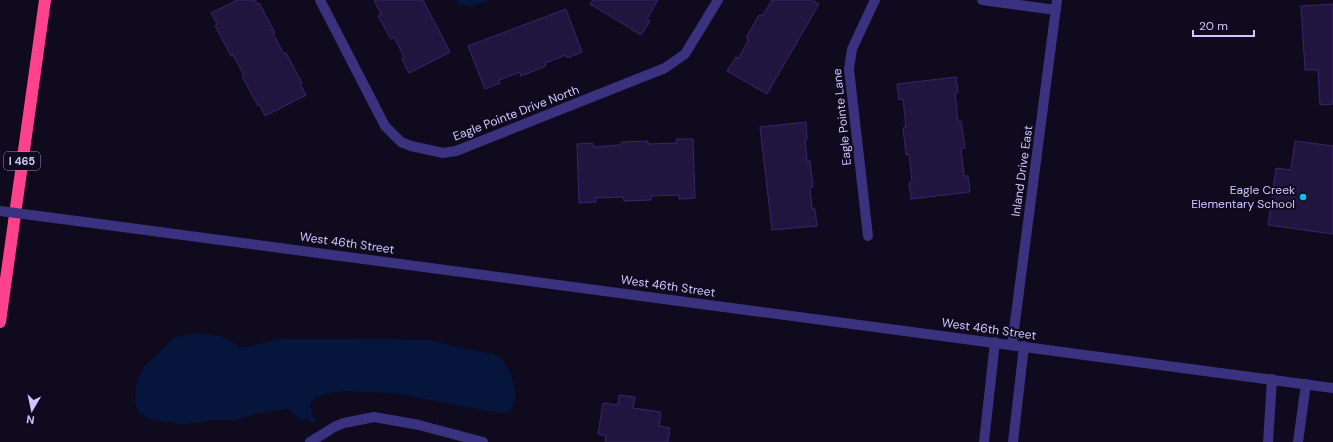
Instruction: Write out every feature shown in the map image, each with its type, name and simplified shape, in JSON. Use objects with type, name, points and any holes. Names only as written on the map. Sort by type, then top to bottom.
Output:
[{"type":"highway","name":"I 465","points":[[0,322],[45,0]]},
{"type":"street","name":"Eagle Pointe Drive North","points":[[320,0],[385,126],[401,142],[411,146],[443,153],[456,151],[665,68],[685,54],[718,0]]},
{"type":"street","name":"Eagle Pointe Lane","points":[[868,236],[849,62],[854,43],[875,0]]},
{"type":"street","points":[[982,0],[1056,5]]},
{"type":"street","name":"Inland Drive East","points":[[1012,345],[1056,5]]},
{"type":"street","name":"West 46th Street","points":[[0,211],[1333,388]]},
{"type":"street","points":[[984,442],[995,342]]},
{"type":"street","points":[[1013,442],[1024,346]]},
{"type":"street","points":[[1268,442],[1272,379]]},
{"type":"street","points":[[1298,442],[1306,384]]},
{"type":"street","points":[[312,441],[344,423],[374,417],[419,424],[484,442]]},
{"type":"water","points":[[456,0],[488,0],[471,7],[458,4]]},
{"type":"water","points":[[189,334],[216,335],[227,339],[240,348],[280,339],[431,340],[494,354],[503,360],[512,378],[516,394],[512,408],[507,413],[499,413],[393,393],[342,391],[324,394],[315,398],[309,404],[314,413],[302,421],[288,409],[255,414],[235,420],[210,420],[198,423],[180,424],[150,419],[139,413],[135,403],[136,385],[142,369],[174,338]]},
{"type":"building","points":[[237,0],[255,0],[257,4],[259,3],[275,33],[273,34],[284,54],[286,53],[302,83],[300,84],[306,95],[265,116],[242,76],[244,75],[233,55],[231,56],[215,26],[217,24],[211,13]]},
{"type":"building","points":[[374,0],[423,0],[450,52],[409,73],[402,59],[404,57],[394,37],[391,39],[378,16],[381,14]]},
{"type":"building","points":[[593,0],[658,0],[647,19],[650,21],[641,35],[590,4]]},
{"type":"building","points":[[772,0],[812,0],[819,4],[767,94],[727,71],[736,57],[738,59],[749,39],[746,38],[759,15],[762,16]]},
{"type":"building","points":[[1333,4],[1333,104],[1320,105],[1318,70],[1305,70],[1301,6]]},
{"type":"building","points":[[566,9],[582,52],[567,58],[566,55],[545,63],[546,66],[521,76],[520,72],[499,80],[500,83],[485,89],[468,46]]},
{"type":"building","points":[[956,77],[958,93],[955,93],[958,122],[961,121],[965,148],[961,148],[964,176],[968,176],[970,192],[911,199],[909,183],[912,182],[909,154],[906,155],[903,128],[906,127],[903,99],[899,100],[897,84]]},
{"type":"building","points":[[806,122],[807,139],[805,139],[807,161],[810,161],[813,187],[810,188],[812,209],[815,209],[817,226],[772,230],[760,127]]},
{"type":"building","points":[[676,139],[693,139],[695,198],[679,199],[679,195],[651,196],[651,200],[624,201],[623,197],[595,198],[596,202],[579,203],[577,144],[593,143],[593,147],[621,145],[621,142],[648,141],[648,144],[677,143]]},
{"type":"building","name":"Eagle Creek Elementary School","points":[[1295,141],[1333,146],[1333,234],[1268,225],[1276,168],[1291,170]]},
{"type":"building","points":[[619,395],[635,397],[633,408],[661,412],[659,426],[670,428],[668,442],[605,442],[606,436],[598,434],[603,403],[618,405]]},
{"type":"waterway","points":[[309,416],[313,420]]},
{"type":"place","name":"Eagle Creek Elementary School","points":[[1303,197]]}]
